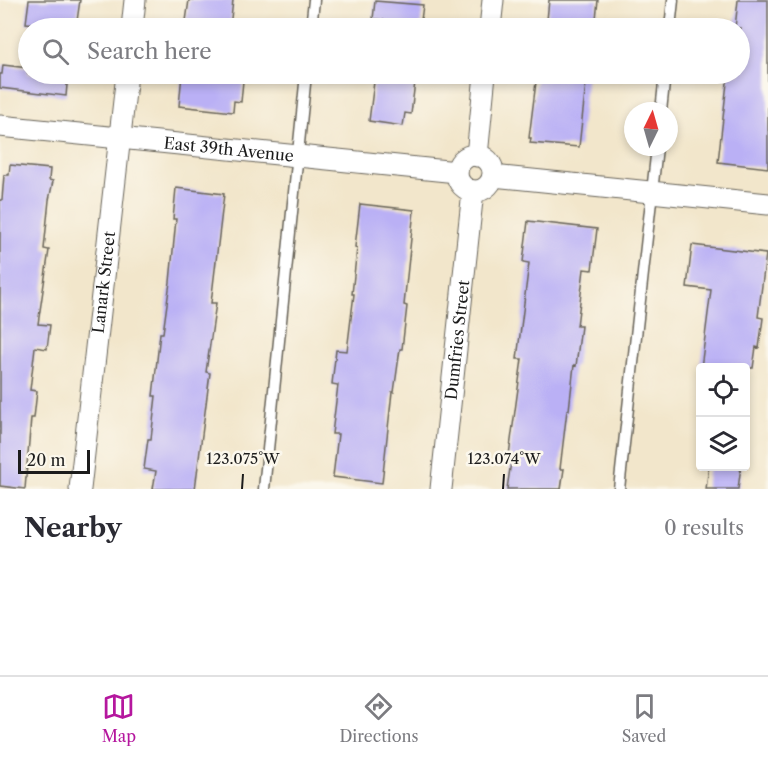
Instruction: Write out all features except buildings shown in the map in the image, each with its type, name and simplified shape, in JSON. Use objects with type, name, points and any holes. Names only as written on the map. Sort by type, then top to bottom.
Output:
[{"type":"street","points":[[133,18],[135,0]]},
{"type":"street","points":[[491,18],[493,0]]},
{"type":"street","name":"Lanark Street","points":[[80,489],[126,84]]},
{"type":"street","points":[[477,156],[484,84]]},
{"type":"street","name":"East 39th Avenue","points":[[0,126],[457,172]]},
{"type":"street","points":[[477,156],[488,160],[493,176],[484,189],[473,191],[463,187],[457,172],[458,167],[466,158],[477,156]]},
{"type":"street","points":[[493,176],[768,204]]},
{"type":"street","name":"Dumfries Street","points":[[441,489],[473,191]]},
{"type":"lane","points":[[312,18],[314,0]]},
{"type":"lane","points":[[671,18],[673,0]]},
{"type":"lane","points":[[264,489],[305,84]]},
{"type":"lane","points":[[662,102],[664,84]]},
{"type":"lane","points":[[619,489],[656,156]]}]
